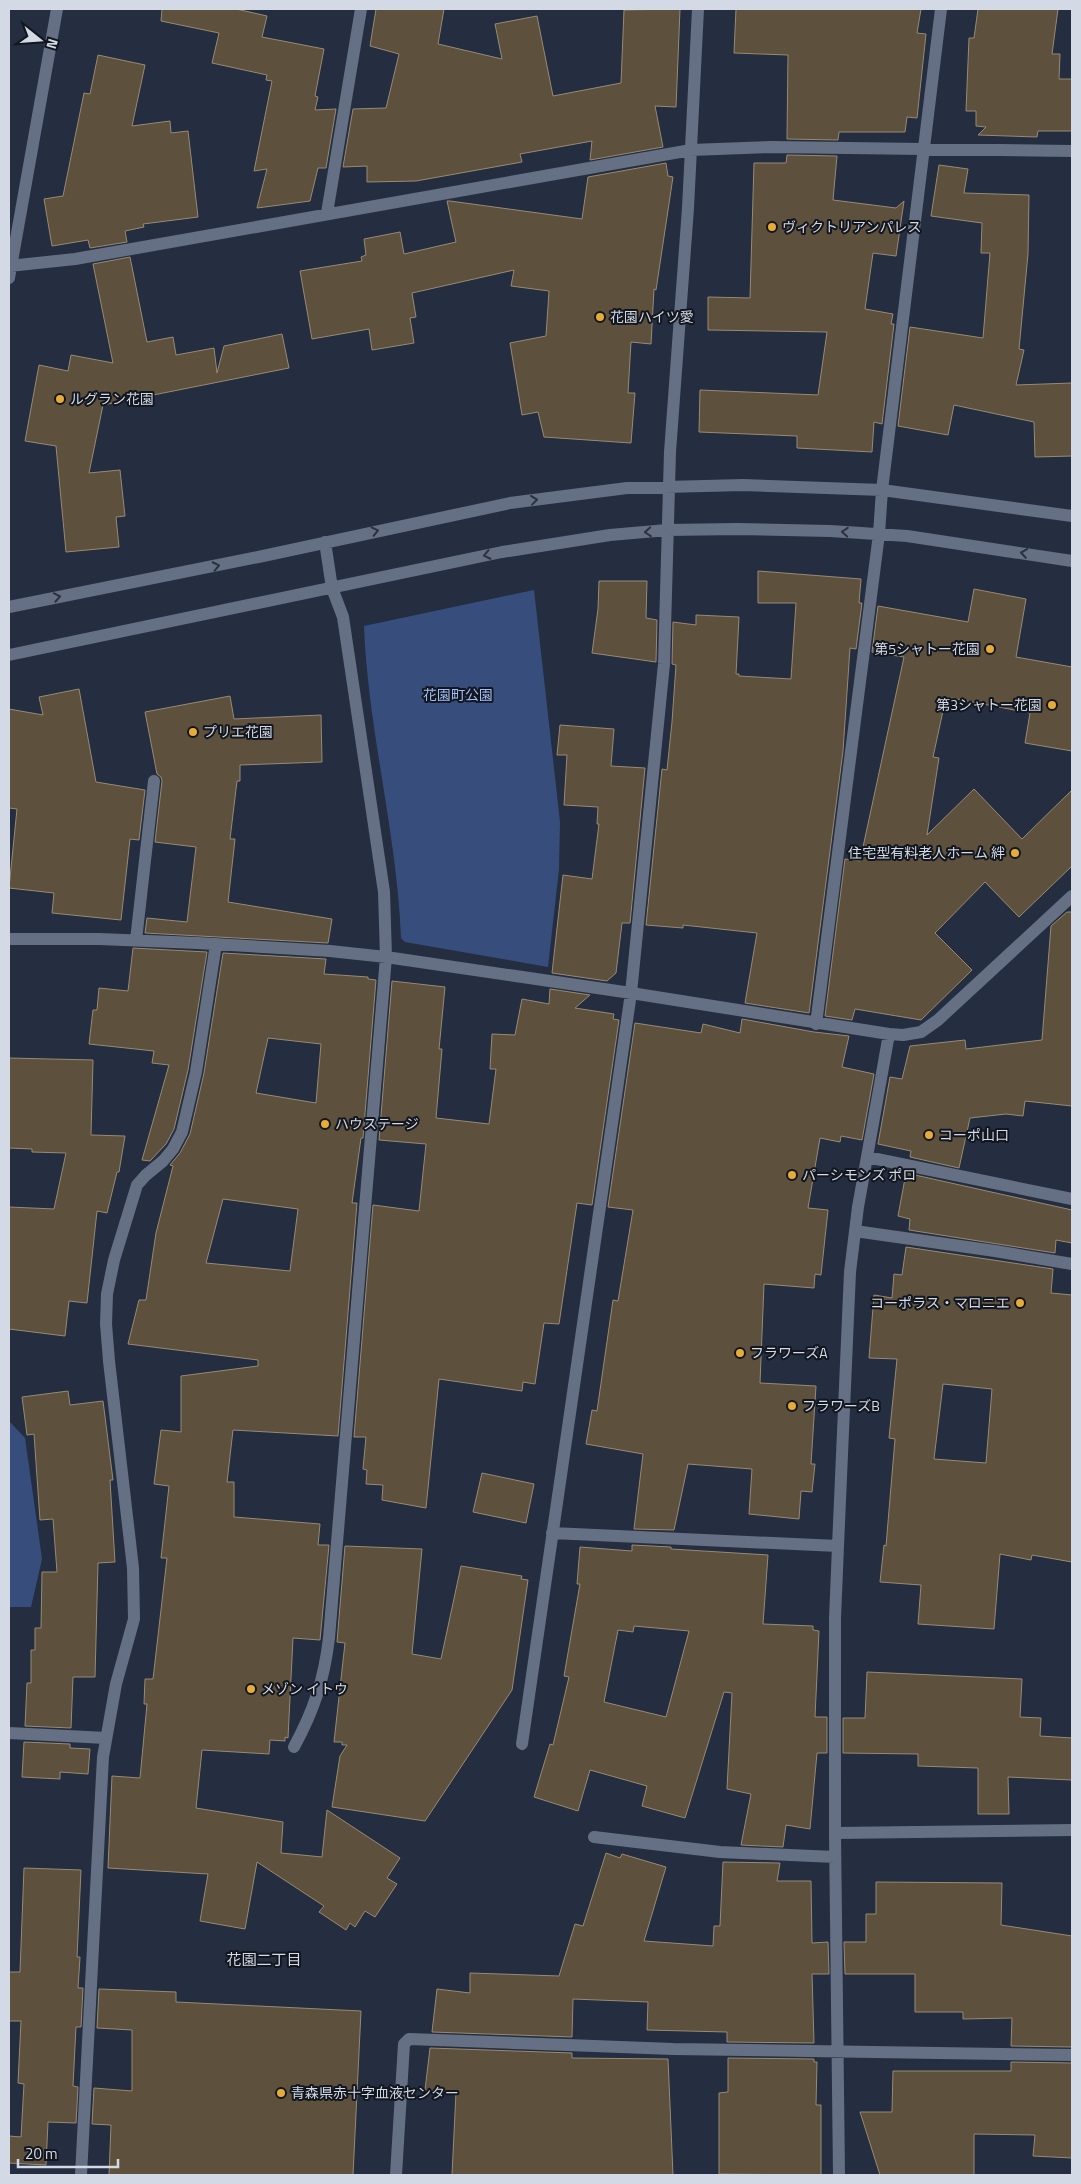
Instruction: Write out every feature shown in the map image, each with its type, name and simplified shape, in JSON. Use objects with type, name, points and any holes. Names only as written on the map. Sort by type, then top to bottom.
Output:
[{"type":"street","points":[[57,9],[9,270],[691,150],[772,147],[1072,150]]},
{"type":"street","points":[[328,213],[361,9]]},
{"type":"street","points":[[522,1744],[607,1172],[631,993],[664,664],[668,487],[691,150],[698,9]]},
{"type":"street","points":[[816,1024],[878,534],[941,9]]},
{"type":"street","points":[[9,607],[510,503],[627,488],[743,486],[882,490],[1072,516]]},
{"type":"street","points":[[9,655],[502,552],[610,535],[667,530],[738,529],[878,534],[907,536],[1072,561]]},
{"type":"street","points":[[294,1747],[310,1718],[320,1692],[329,1638],[386,957],[384,892],[343,617],[332,588],[325,542]]},
{"type":"street","points":[[136,940],[154,781]]},
{"type":"street","points":[[9,939],[136,940],[330,951],[386,957],[631,993],[816,1024],[903,1035],[921,1032],[938,1020],[1072,896]]},
{"type":"street","points":[[81,2175],[99,1822],[106,1738],[116,1684],[134,1619],[135,1597],[109,1361],[106,1324],[107,1294],[114,1260],[138,1185],[173,1149],[182,1132],[198,1063],[216,944]]},
{"type":"street","points":[[839,2175],[835,1857],[835,1618],[850,1272],[867,1157],[889,1034]]},
{"type":"street","points":[[867,1157],[1072,1198]]},
{"type":"street","points":[[855,1231],[1072,1264]]},
{"type":"street","points":[[552,1533],[838,1546]]},
{"type":"street","points":[[9,1733],[106,1738]]},
{"type":"street","points":[[835,1833],[1072,1830]]},
{"type":"street","points":[[594,1837],[720,1852],[835,1857]]},
{"type":"street","points":[[396,2175],[404,2044],[409,2039],[673,2049],[1072,2055]]},
{"type":"green space","name":"花園町公園","points":[[534,590],[560,822],[559,869],[548,967],[405,942],[401,938],[394,860],[371,704],[364,626]]},
{"type":"green space","points":[[9,1421],[25,1438],[42,1559],[31,1607],[9,1607]]},
{"type":"building","points":[[162,9],[236,9],[267,16],[262,37],[324,49],[315,96],[318,97],[315,110],[336,109],[326,168],[318,168],[310,201],[257,208],[267,169],[254,171],[272,81],[266,80],[267,75],[212,63],[219,33],[161,21]]},
{"type":"building","points":[[376,9],[444,9],[438,44],[502,59],[495,24],[537,16],[553,96],[621,83],[624,10],[680,9],[676,107],[655,106],[663,147],[590,160],[592,141],[520,154],[522,162],[416,181],[367,182],[367,166],[343,167],[353,109],[386,108],[399,54],[370,46]]},
{"type":"building","points":[[736,9],[921,9],[917,33],[926,34],[917,118],[907,117],[905,132],[839,132],[838,140],[787,139],[788,55],[734,53]]},
{"type":"building","points":[[978,9],[1058,9],[1052,54],[1060,54],[1059,79],[1072,79],[1072,131],[1038,131],[1037,137],[978,135],[986,127],[976,126],[976,111],[966,111],[969,38],[974,38]]},
{"type":"building","points":[[98,55],[145,65],[132,126],[170,121],[171,133],[188,131],[198,217],[143,224],[144,227],[125,231],[127,242],[90,248],[88,240],[52,246],[44,199],[63,196],[84,93],[90,94]]},
{"type":"building","points":[[787,155],[837,156],[833,200],[896,208],[904,201],[896,256],[873,253],[865,309],[893,314],[891,324],[894,324],[882,424],[874,422],[872,452],[797,448],[797,436],[699,432],[700,390],[818,395],[827,332],[708,330],[708,297],[750,298],[754,163],[786,163]]},
{"type":"building","points":[[666,163],[668,176],[673,177],[656,290],[654,289],[651,344],[631,342],[628,393],[635,393],[631,443],[544,437],[538,412],[522,415],[510,343],[546,336],[549,291],[511,286],[514,270],[412,293],[416,317],[410,318],[414,343],[372,350],[369,329],[312,339],[300,271],[362,261],[361,257],[366,255],[364,239],[400,232],[404,254],[456,242],[447,201],[582,219],[588,177]]},
{"type":"building","points":[[939,165],[968,169],[964,193],[1029,195],[1028,254],[1019,349],[1024,350],[1016,385],[1072,383],[1072,456],[1035,457],[1034,422],[954,405],[948,435],[898,426],[910,327],[983,338],[990,253],[981,253],[982,223],[931,216]]},
{"type":"building","points":[[130,257],[147,342],[173,337],[176,355],[214,348],[217,373],[224,346],[282,334],[289,368],[103,405],[89,473],[120,470],[125,516],[116,517],[119,547],[66,552],[56,446],[25,441],[39,365],[68,371],[71,355],[113,363],[93,264]]},
{"type":"building","points":[[758,571],[861,579],[859,603],[862,603],[856,649],[850,648],[843,751],[809,1013],[745,1003],[757,933],[683,925],[683,928],[646,925],[662,769],[667,770],[672,722],[676,665],[672,664],[673,622],[696,625],[696,615],[739,617],[736,674],[739,674],[739,676],[791,679],[796,603],[758,603]]},
{"type":"building","points":[[599,581],[647,581],[646,618],[657,620],[656,662],[592,653],[598,609]]},
{"type":"building","points":[[974,589],[1026,599],[1016,657],[1072,667],[1072,751],[1025,743],[1030,713],[946,697],[933,757],[939,758],[927,835],[974,789],[1022,839],[1072,790],[1072,866],[1019,917],[985,882],[935,933],[972,970],[921,1020],[855,1009],[852,1020],[825,1016],[845,859],[860,861],[904,657],[872,652],[878,606],[968,622]]},
{"type":"building","points":[[79,689],[96,782],[145,790],[139,840],[130,839],[121,920],[52,913],[54,893],[9,888],[17,809],[9,808],[9,709],[43,715],[39,697]]},
{"type":"building","points":[[230,696],[234,719],[321,715],[322,762],[240,765],[240,781],[237,781],[230,839],[235,839],[228,902],[332,919],[328,943],[145,933],[147,918],[187,922],[196,847],[155,842],[162,781],[161,777],[157,774],[145,712]]},
{"type":"building","points":[[560,725],[614,729],[611,766],[645,768],[630,923],[622,923],[616,973],[607,981],[552,973],[563,875],[592,879],[599,824],[597,824],[598,807],[564,805],[567,755],[557,755]]},
{"type":"building","points":[[1067,912],[1072,912],[1072,1106],[1025,1101],[1023,1116],[1006,1114],[970,1118],[959,1168],[910,1157],[911,1151],[878,1144],[890,1077],[902,1079],[910,1046],[965,1040],[966,1049],[1042,1040],[1051,926]]},
{"type":"building","points":[[133,948],[207,952],[188,1070],[174,1129],[166,1144],[150,1161],[142,1160],[169,1065],[152,1063],[154,1051],[89,1044],[93,1010],[97,1010],[99,988],[128,991]]},
{"type":"building","points":[[223,953],[326,959],[324,974],[368,977],[368,979],[376,980],[363,1138],[361,1138],[352,1203],[357,1203],[338,1436],[233,1430],[227,1482],[234,1482],[234,1517],[320,1524],[318,1545],[329,1545],[320,1640],[293,1638],[288,1738],[285,1737],[285,1741],[270,1740],[269,1754],[202,1750],[196,1808],[283,1822],[281,1853],[322,1857],[327,1810],[400,1858],[387,1878],[397,1884],[375,1917],[365,1911],[355,1927],[350,1923],[346,1930],[319,1912],[324,1906],[257,1862],[245,1929],[200,1921],[208,1874],[108,1868],[112,1776],[140,1778],[147,1704],[144,1704],[145,1679],[153,1679],[167,1558],[161,1558],[169,1486],[154,1484],[161,1430],[181,1432],[181,1376],[258,1366],[258,1360],[128,1344],[139,1300],[146,1300],[156,1233],[173,1166],[170,1165],[180,1153],[190,1134],[204,1073]],"holes":[[[268,1038],[321,1044],[316,1103],[256,1093]],[[223,1199],[298,1209],[290,1271],[206,1263]]]},
{"type":"building","points":[[392,981],[445,987],[439,1049],[442,1049],[436,1118],[489,1124],[496,1069],[490,1069],[492,1034],[515,1035],[522,999],[549,1004],[550,989],[590,995],[575,1008],[614,1014],[613,1019],[619,1020],[592,1205],[577,1203],[559,1324],[544,1323],[535,1384],[523,1382],[522,1391],[439,1379],[426,1508],[382,1500],[383,1485],[366,1484],[367,1470],[363,1469],[366,1437],[354,1437],[373,1205],[419,1211],[426,1144],[379,1140]]},
{"type":"building","points":[[742,1019],[814,1032],[849,1036],[842,1067],[874,1074],[862,1140],[841,1136],[840,1142],[820,1138],[808,1208],[828,1210],[821,1275],[815,1274],[814,1288],[764,1284],[760,1383],[816,1386],[811,1464],[815,1464],[812,1492],[801,1491],[799,1519],[749,1514],[752,1469],[688,1464],[674,1530],[634,1529],[643,1454],[586,1444],[592,1410],[597,1411],[613,1300],[618,1301],[633,1210],[608,1207],[635,1023],[701,1033],[703,1024],[740,1033]]},
{"type":"building","points":[[9,1058],[93,1060],[91,1135],[125,1136],[119,1172],[117,1172],[107,1213],[97,1211],[87,1303],[69,1301],[65,1336],[9,1329],[9,1207],[54,1209],[66,1153],[32,1152],[32,1149],[9,1148]]},
{"type":"building","points":[[906,1173],[1072,1210],[1072,1243],[1056,1240],[1055,1253],[909,1230],[910,1219],[898,1216]]},
{"type":"building","points":[[906,1247],[1053,1269],[1051,1293],[1072,1295],[1072,1562],[1032,1555],[1031,1560],[1000,1554],[994,1629],[918,1624],[921,1585],[880,1582],[884,1545],[886,1546],[895,1439],[889,1438],[897,1359],[869,1358],[874,1295],[892,1298],[894,1274],[902,1275]],"holes":[[[943,1384],[992,1389],[986,1463],[934,1459]]]},
{"type":"building","points":[[68,1391],[70,1405],[103,1401],[113,1480],[110,1480],[115,1562],[98,1563],[95,1677],[73,1677],[71,1728],[25,1726],[27,1683],[31,1683],[31,1650],[35,1650],[35,1628],[41,1628],[42,1572],[57,1572],[53,1519],[40,1520],[34,1434],[27,1435],[22,1397]]},
{"type":"building","points":[[482,1473],[534,1484],[526,1523],[473,1512]]},
{"type":"building","points":[[632,1545],[768,1555],[763,1624],[813,1626],[813,1630],[819,1631],[815,1717],[827,1717],[827,1753],[817,1753],[810,1829],[786,1825],[783,1847],[741,1845],[751,1794],[727,1789],[732,1693],[724,1692],[685,1818],[642,1806],[647,1786],[590,1770],[578,1811],[534,1797],[550,1744],[553,1745],[569,1677],[564,1676],[580,1584],[577,1584],[580,1547],[632,1551]],"holes":[[[634,1626],[689,1631],[666,1717],[604,1702],[618,1630],[633,1632]]]},
{"type":"building","points":[[345,1546],[422,1549],[412,1654],[441,1659],[461,1566],[522,1576],[521,1579],[528,1580],[512,1690],[425,1821],[332,1807],[340,1756],[347,1745],[342,1745],[342,1742],[334,1742],[345,1643],[337,1642]]},
{"type":"building","points":[[867,1672],[1022,1679],[1020,1717],[1041,1718],[1040,1736],[1072,1738],[1072,1780],[1008,1777],[1009,1814],[978,1814],[978,1768],[918,1766],[918,1754],[843,1753],[843,1718],[865,1718]]},
{"type":"building","points":[[24,1742],[70,1744],[70,1748],[90,1749],[88,1774],[60,1772],[60,1779],[22,1777]]},
{"type":"building","points":[[606,1853],[620,1858],[622,1854],[666,1867],[644,1941],[713,1946],[714,1926],[720,1926],[723,1862],[780,1863],[777,1881],[811,1881],[812,1943],[828,1942],[829,1974],[812,1974],[814,2043],[727,2042],[727,2032],[647,2030],[648,2002],[573,1999],[572,2037],[432,2032],[437,1989],[470,1993],[470,1973],[559,1976],[575,1924],[583,1926]]},
{"type":"building","points":[[24,1868],[81,1870],[77,1957],[80,1957],[78,1988],[83,1988],[81,2027],[76,2027],[73,2086],[78,2087],[76,2123],[48,2122],[46,2165],[9,2163],[9,2136],[21,2137],[24,2084],[18,2083],[21,2021],[9,2021],[9,1972],[20,1972]]},
{"type":"building","points":[[876,1882],[1002,1883],[1001,1925],[1072,1936],[1072,2047],[1011,2046],[1012,2018],[963,2019],[963,2012],[915,2012],[915,1974],[845,1974],[844,1942],[866,1942],[866,1914],[876,1914]]},
{"type":"building","name":"青森県赤十字血液センター","points":[[99,1989],[176,1992],[176,2002],[361,2011],[353,2175],[109,2175],[111,2125],[92,2124],[94,2088],[132,2091],[132,2030],[97,2028]]},
{"type":"building","points":[[430,2048],[572,2053],[572,2058],[668,2059],[673,2175],[452,2175],[456,2092],[425,2090]]},
{"type":"building","points":[[728,2058],[814,2059],[814,2062],[817,2062],[816,2105],[821,2105],[821,2175],[719,2174],[719,2093],[728,2092]]},
{"type":"building","points":[[1011,2062],[1072,2063],[1072,2158],[1033,2156],[1035,2135],[974,2134],[974,2175],[880,2175],[860,2112],[892,2112],[893,2071],[1011,2071]]},
{"type":"place","name":"ヴィクトリアンパレス","points":[[772,227]]},
{"type":"place","name":"花園ハイツ愛","points":[[600,317]]},
{"type":"place","name":"ルグラン花園","points":[[60,399]]},
{"type":"place","name":"第5シャトー花園","points":[[990,649]]},
{"type":"place","name":"第3シャトー花園","points":[[1052,705]]},
{"type":"place","name":"プリエ花園","points":[[193,732]]},
{"type":"place","name":"住宅型有料老人ホーム 絆","points":[[1015,853]]},
{"type":"place","name":"ハウステージ","points":[[325,1124]]},
{"type":"place","name":"コーポ山口","points":[[929,1135]]},
{"type":"place","name":"パーシモンズ ポロ","points":[[792,1175]]},
{"type":"place","name":"コーポラス・マロニエ","points":[[1020,1303]]},
{"type":"place","name":"フラワーズA","points":[[740,1353]]},
{"type":"place","name":"フラワーズB","points":[[792,1406]]},
{"type":"place","name":"メゾン イトウ","points":[[251,1689]]},
{"type":"place","name":"青森県赤十字血液センター","points":[[281,2093]]},
{"type":"district","name":"花園二丁目","points":[[264,1960]]}]
